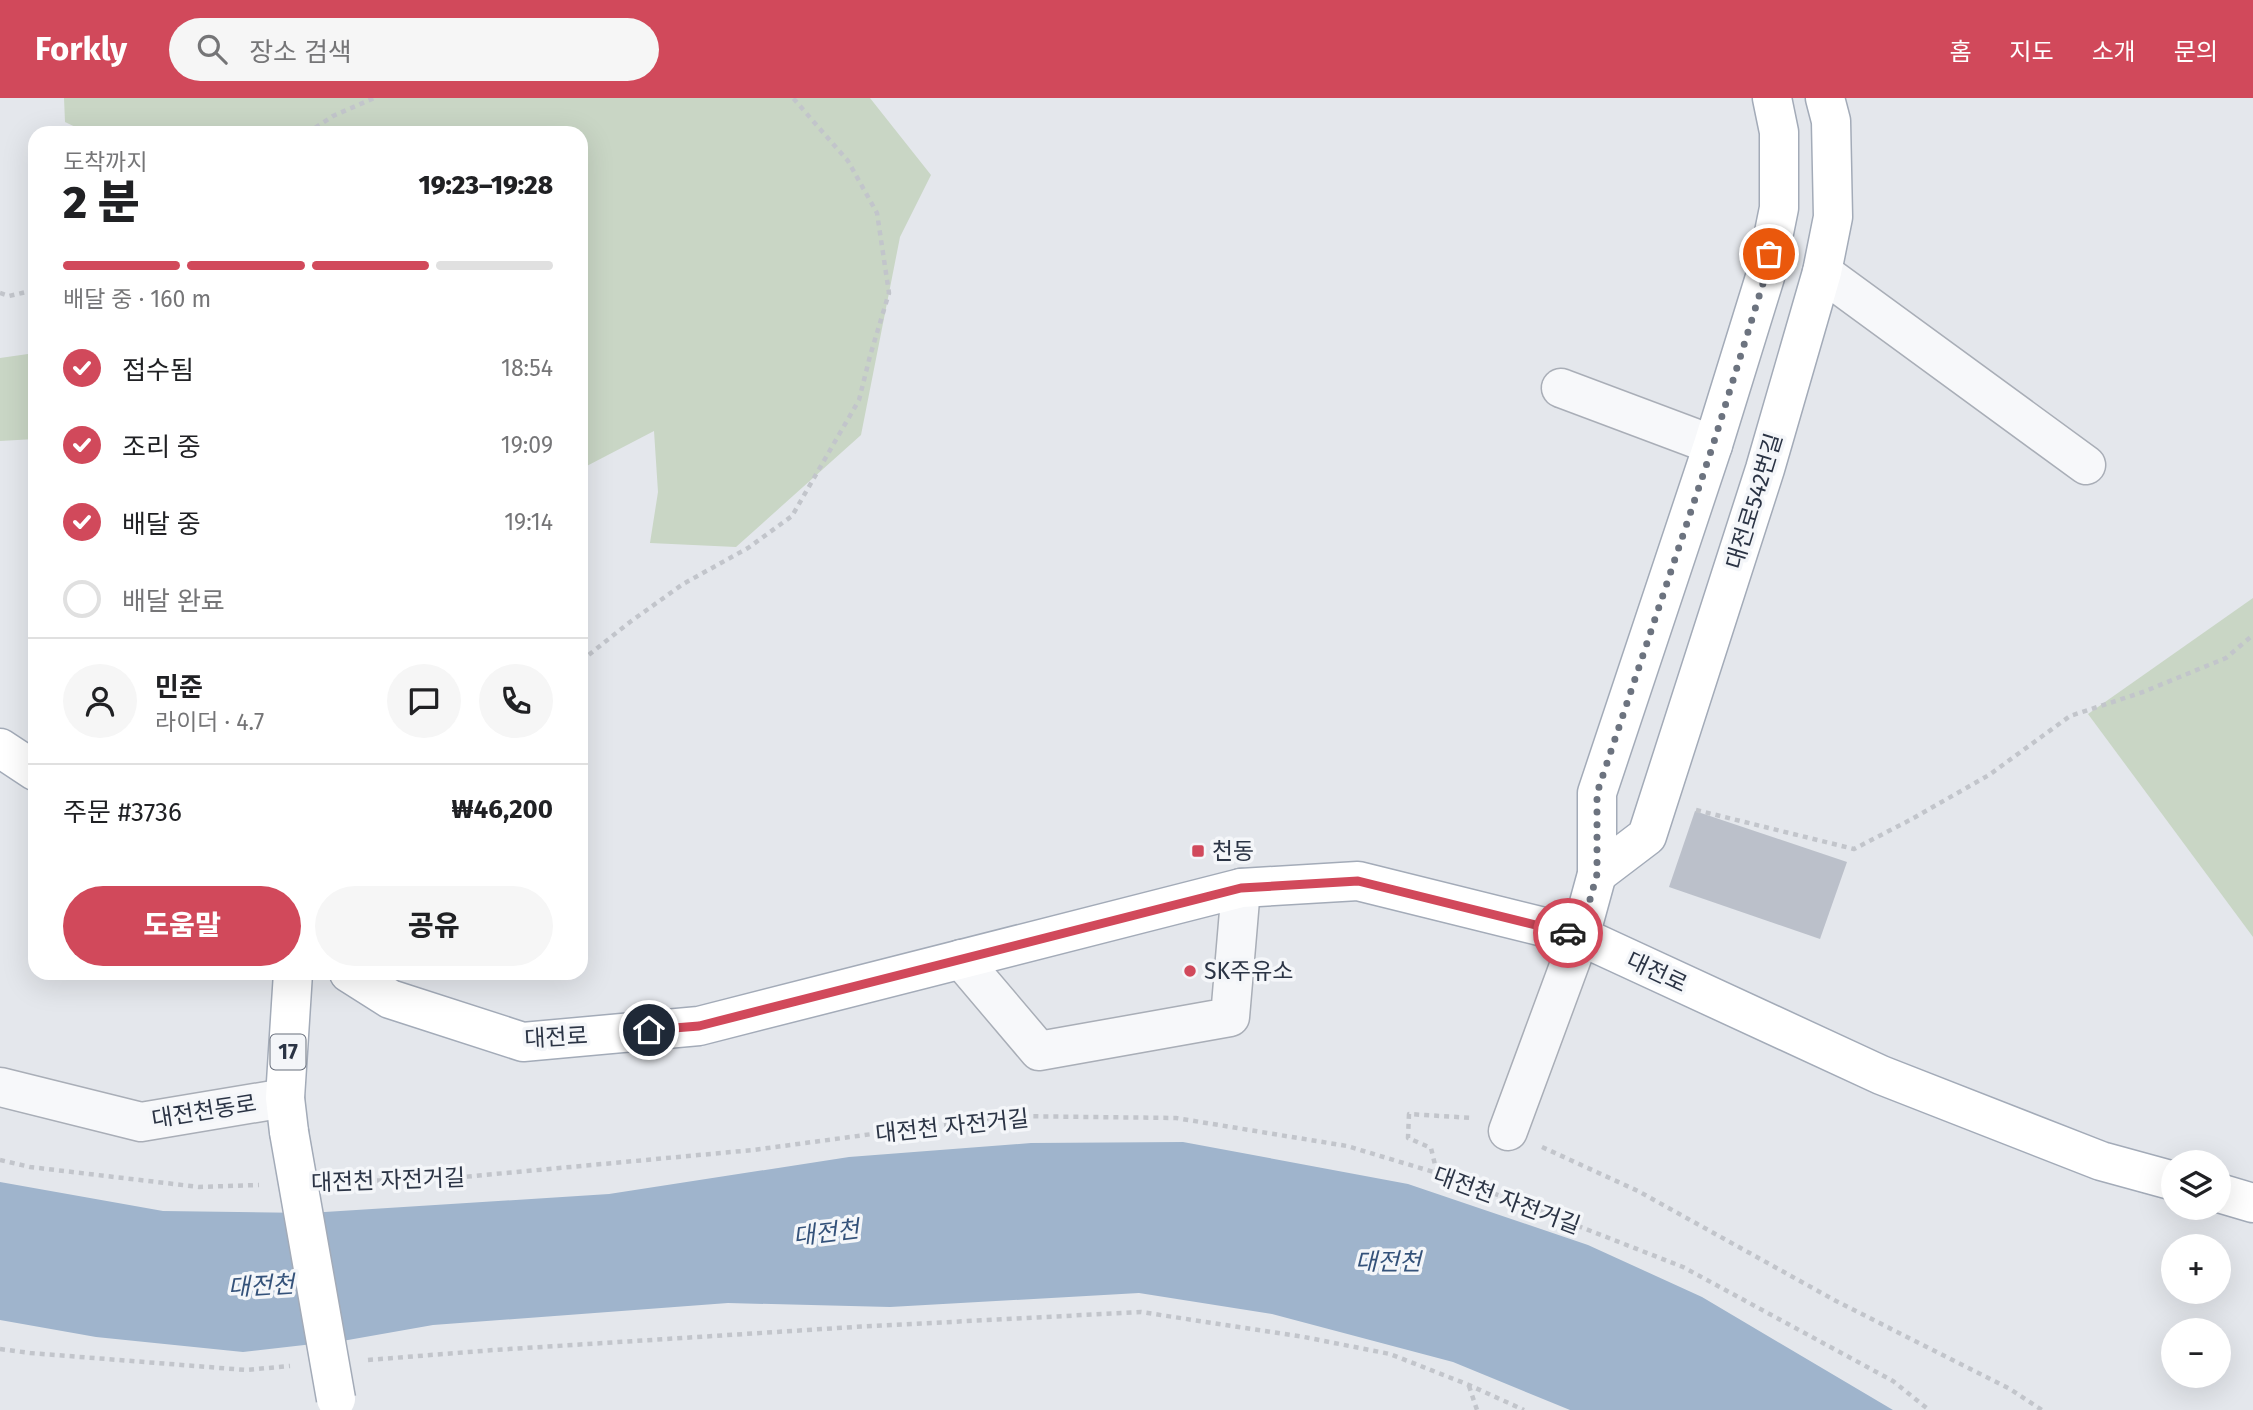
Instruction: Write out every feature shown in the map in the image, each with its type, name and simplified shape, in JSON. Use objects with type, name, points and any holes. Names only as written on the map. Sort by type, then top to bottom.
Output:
[{"type":"main road","points":[[1580,936],[1597,874],[1597,793],[1713,445],[1765,277],[1779,208],[1779,132],[1772,98]]},
{"type":"main road","name":"대전로542번길","points":[[1647,836],[1765,469],[1822,272],[1833,217],[1831,121],[1825,98]]},
{"type":"main road","points":[[0,748],[28,766]]},
{"type":"main road","points":[[1597,874],[1647,836]]},
{"type":"main road","name":"대전로","points":[[360,980],[390,999],[523,1042],[699,1026],[1241,888],[1358,881],[1580,936],[1881,1075],[2101,1161],[2161,1177]]},
{"type":"main road","name":"17","points":[[293,980],[287,1115],[337,1404]]},
{"type":"main road","points":[[2231,1197],[2253,1203]]},
{"type":"street","points":[[1822,272],[2086,466]]},
{"type":"street","points":[[1561,388],[1713,445]]},
{"type":"street","points":[[961,959],[1039,1051],[1230,1017],[1241,888]]},
{"type":"street","points":[[1507,1131],[1580,936]]},
{"type":"street","name":"대전천동로","points":[[0,1087],[43,1100],[141,1122],[287,1115]]},
{"type":"path","points":[[318,126],[333,116],[374,98]]},
{"type":"path","points":[[588,655],[683,584],[748,548],[792,516],[859,400],[889,293],[877,214],[848,161],[793,98]]},
{"type":"path","points":[[0,293],[9,296],[28,292]]},
{"type":"path","points":[[1647,836],[1694,810],[1854,849],[1989,775],[2070,716],[2143,692],[2226,658],[2253,635]]},
{"type":"path","points":[[1437,1173],[1430,1148],[1408,1138],[1409,1114],[1471,1118],[1507,1131],[1638,1191],[1836,1301],[2010,1389],[2042,1410]]},
{"type":"path","name":"대전천 자전거길","points":[[332,1182],[452,1178],[753,1150],[1007,1116],[1175,1118],[1347,1146],[1437,1173],[1684,1267],[1893,1381],[1929,1410]]},
{"type":"path","points":[[0,1160],[30,1167],[199,1187],[266,1185]]},
{"type":"path","points":[[356,1361],[549,1346],[1141,1312],[1304,1337],[1390,1354],[1524,1410]]},
{"type":"path","points":[[0,1349],[246,1370],[301,1365]]},
{"type":"path","points":[[1468,1385],[1477,1410]]},
{"type":"green space","points":[[64,98],[870,98],[931,175],[900,237],[861,435],[736,547],[650,543],[658,492],[654,431],[588,465],[588,126],[73,126],[65,122]]},
{"type":"green space","points":[[28,354],[28,439],[0,441],[0,358]]},
{"type":"green space","points":[[2253,598],[2253,937],[2088,714]]},
{"type":"water","name":"대전천","points":[[1183,1142],[1408,1184],[1588,1245],[1702,1297],[1893,1410],[1570,1410],[1453,1362],[1272,1314],[1139,1293],[890,1307],[728,1303],[433,1325],[348,1340],[243,1352],[96,1337],[0,1320],[0,1182],[163,1211],[309,1213],[609,1194],[849,1157],[1031,1143]]},
{"type":"building","points":[[1695,811],[1847,862],[1820,939],[1669,887]]},
{"type":"way so far","points":[[1568,933],[1580,936],[1597,874],[1597,793],[1713,445],[1765,277],[1769,254]]},
{"type":"place","name":"천동","points":[[1198,851]]},
{"type":"place","name":"SK주유소","points":[[1190,971]]},
{"type":"route","points":[[649,1030],[699,1026],[1241,888],[1358,881],[1568,933]]}]
